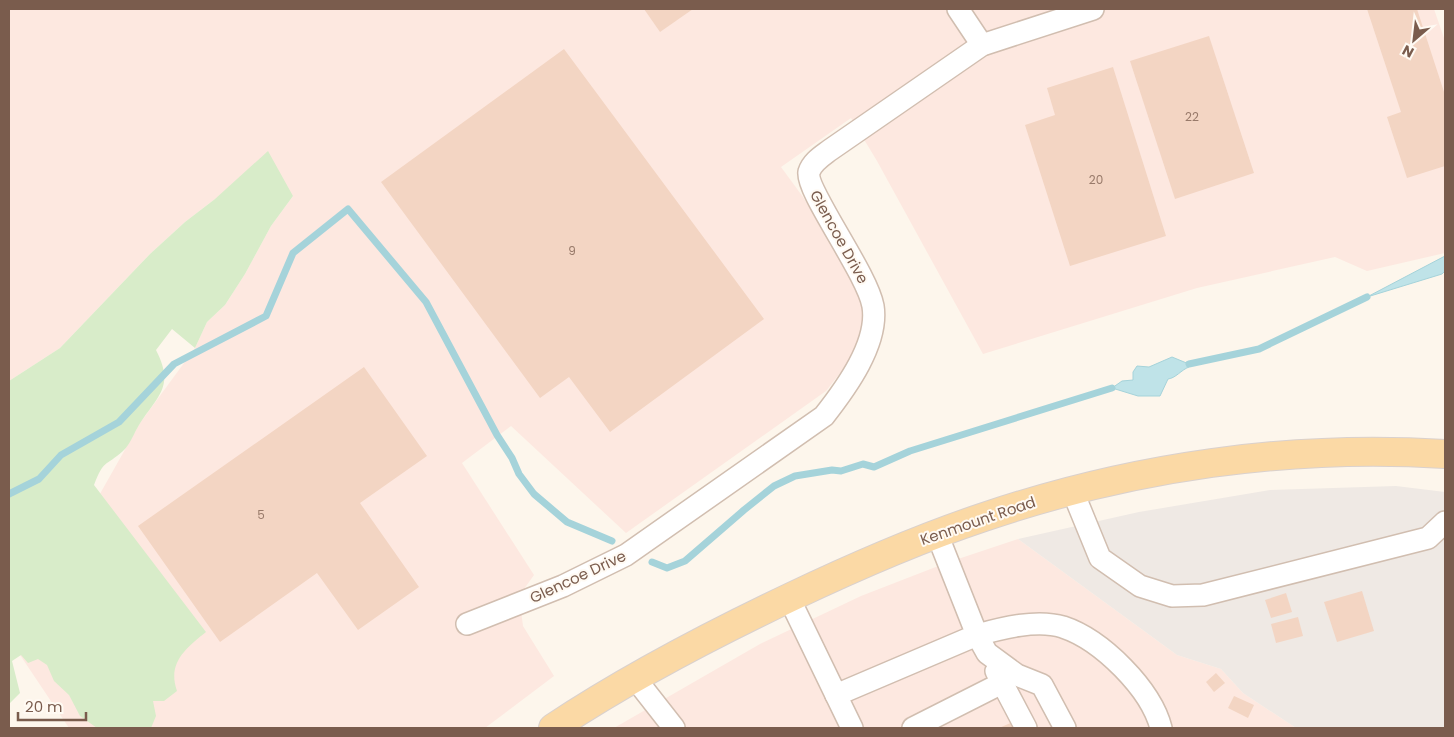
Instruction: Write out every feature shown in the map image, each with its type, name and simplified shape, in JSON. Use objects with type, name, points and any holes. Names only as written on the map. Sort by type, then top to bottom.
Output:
[{"type":"main road","name":"Kenmount Road","points":[[553,728],[634,677],[697,643],[836,576],[937,534],[984,517],[1072,492],[1154,473],[1246,459],[1323,454],[1445,454]]},
{"type":"street","points":[[958,9],[982,45]]},
{"type":"street","name":"Glencoe Drive","points":[[467,624],[563,586],[626,555],[824,416],[843,391],[859,364],[869,338],[873,307],[869,292],[852,257],[810,186],[809,171],[817,159],[982,45],[1093,9]]},
{"type":"street","points":[[1072,492],[1100,558],[1140,586],[1172,596],[1202,594],[1428,538],[1445,522]]},
{"type":"street","points":[[937,534],[982,644],[1026,728]]},
{"type":"street","points":[[789,598],[852,728]]},
{"type":"street","points":[[836,695],[982,644],[1008,626],[1063,627],[1100,647],[1130,675],[1158,718],[1161,728]]},
{"type":"street","points":[[982,644],[1017,675],[1042,685],[1065,728]]},
{"type":"street","points":[[634,677],[674,728]]},
{"type":"street","points":[[913,728],[1002,683]]},
{"type":"shaded area","points":[[9,9],[1434,9],[1445,41],[1445,253],[1367,271],[1335,257],[1197,288],[983,354],[877,161],[851,118],[781,167],[803,197],[869,306],[862,340],[848,363],[826,391],[626,533],[511,426],[462,463],[534,575],[519,596],[523,626],[554,676],[485,728],[69,728],[14,646],[140,423],[195,348],[207,322],[225,305],[245,274],[271,226],[293,196],[215,199],[185,222],[150,254],[60,348],[9,381]]},
{"type":"shaded area","points":[[1396,486],[1445,492],[1445,728],[1296,728],[1243,693],[1221,669],[1177,655],[1018,539],[1139,512],[1270,490]]},
{"type":"shaded area","points":[[1018,539],[1177,655],[1221,669],[1243,693],[1296,728],[614,728],[760,644],[861,596],[946,563]]},
{"type":"green space","points":[[268,151],[293,196],[271,226],[245,274],[225,305],[207,322],[195,348],[172,329],[156,350],[164,373],[162,390],[128,446],[103,467],[94,485],[206,632],[185,650],[180,657],[174,672],[177,691],[164,701],[153,701],[156,716],[151,728],[97,728],[80,716],[69,695],[54,681],[47,665],[38,659],[28,663],[21,655],[12,661],[20,693],[9,704],[9,381],[60,348],[150,254]]},
{"type":"water","points":[[1445,256],[1445,271],[1442,274],[1367,297]]},
{"type":"water","points":[[1172,357],[1189,364],[1189,367],[1168,379],[1160,396],[1138,396],[1112,388],[1122,381],[1133,380],[1133,372],[1137,366],[1149,367]]},
{"type":"building","points":[[644,9],[693,9],[660,32]]},
{"type":"building","points":[[1367,9],[1417,9],[1445,95],[1445,166],[1407,178],[1387,117],[1401,112]]},
{"type":"building","points":[[1209,36],[1254,173],[1175,199],[1130,61]]},
{"type":"building","points":[[564,49],[764,319],[610,432],[569,377],[540,398],[381,182]]},
{"type":"building","points":[[1113,67],[1166,236],[1070,266],[1025,125],[1055,115],[1047,88]]},
{"type":"building","points":[[364,367],[427,456],[360,503],[419,587],[358,630],[317,573],[220,642],[138,526]]},
{"type":"building","points":[[1362,591],[1374,631],[1337,642],[1324,602]]},
{"type":"building","points":[[1286,593],[1292,612],[1271,618],[1265,600]]},
{"type":"building","points":[[1298,617],[1303,636],[1276,643],[1271,624]]},
{"type":"building","points":[[1216,673],[1225,683],[1214,692],[1206,682]]},
{"type":"building","points":[[1234,696],[1254,705],[1248,718],[1228,708]]},
{"type":"building","points":[[1022,718],[1028,728],[999,728]]},
{"type":"waterway","points":[[9,494],[39,479],[61,455],[119,422],[174,364],[266,316],[293,253],[348,209],[426,302],[497,435],[512,458],[519,474],[534,494],[567,522],[612,541]]},
{"type":"waterway","points":[[1189,364],[1259,349],[1367,297]]},
{"type":"waterway","points":[[652,562],[667,568],[685,561],[774,486],[795,476],[832,470],[841,471],[863,464],[874,467],[910,451],[1112,388]]}]
